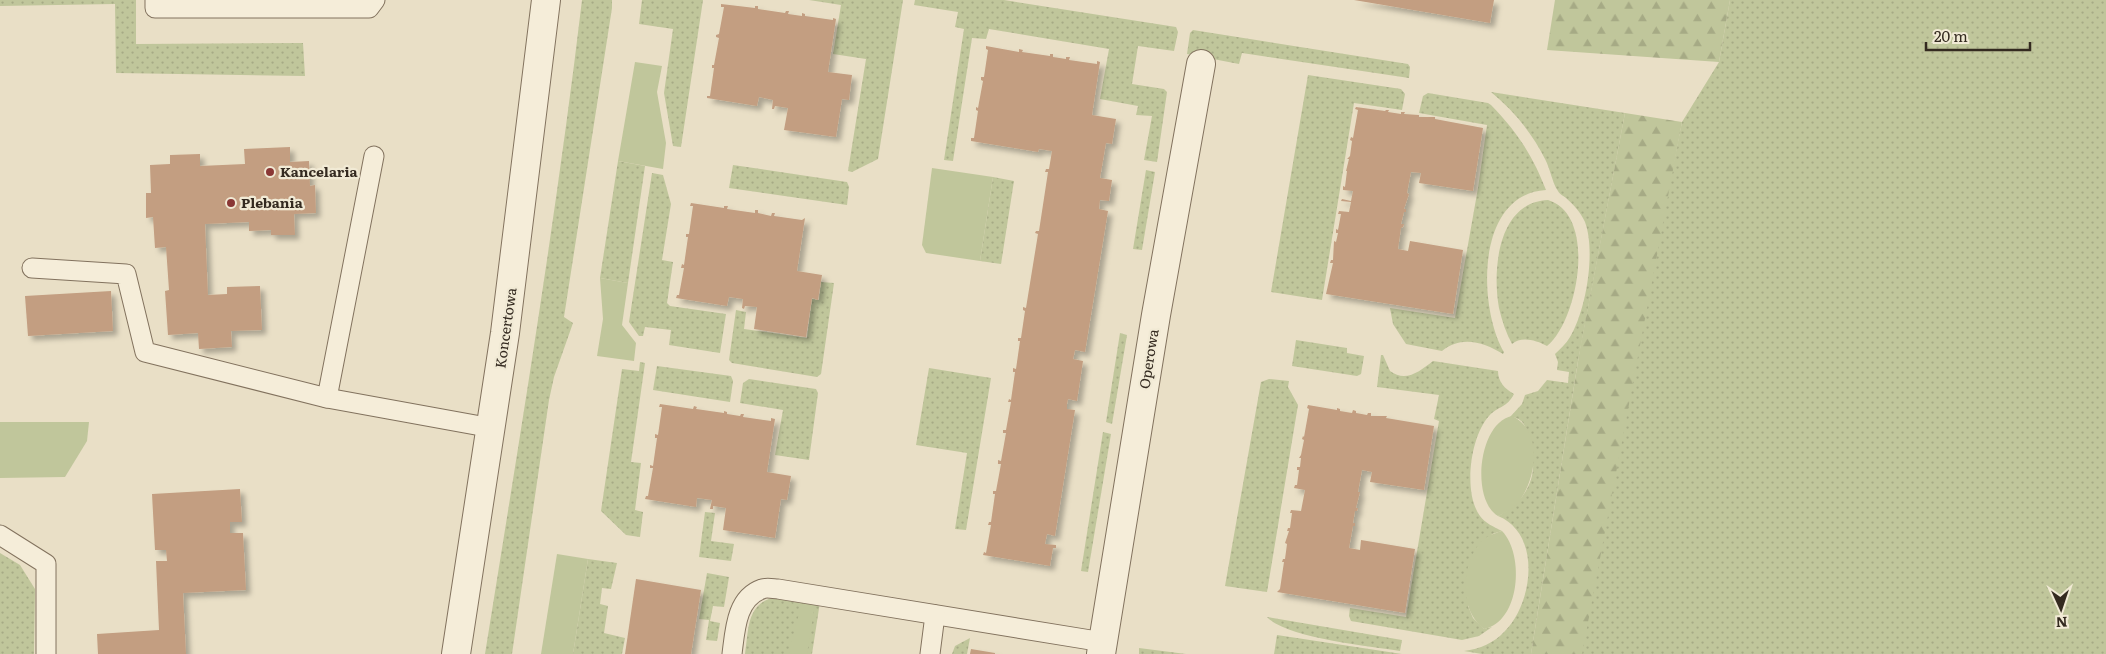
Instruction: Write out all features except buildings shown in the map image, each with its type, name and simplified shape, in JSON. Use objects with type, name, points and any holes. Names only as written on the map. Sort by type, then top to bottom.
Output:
[{"type":"street","name":"Koncertowa","points":[[456,654],[492,428],[526,168],[545,0]]},
{"type":"street","name":"Operowa","points":[[1102,648],[1156,315],[1201,64]]},
{"type":"lane","points":[[155,0],[155,8],[316,9],[369,8],[375,0]]},
{"type":"lane","points":[[327,398],[374,156]]},
{"type":"lane","points":[[32,268],[126,274],[145,352],[327,398],[492,428]]},
{"type":"lane","points":[[0,535],[46,564],[46,654]]},
{"type":"lane","points":[[732,654],[739,612],[749,598],[763,588],[935,615],[1102,648]]},
{"type":"lane","points":[[930,654],[935,615]]},
{"type":"green space","points":[[0,0],[136,0],[136,44],[303,43],[305,76],[116,73],[115,4],[0,6]]},
{"type":"green space","points":[[582,0],[612,0],[612,8],[564,317],[573,323],[554,377],[549,400],[512,654],[485,654],[549,246]]},
{"type":"green space","points":[[642,0],[703,0],[681,147],[673,146],[664,93],[673,29],[639,24]]},
{"type":"green space","points":[[809,0],[903,0],[878,159],[852,172],[848,171],[866,59],[833,54],[841,5]]},
{"type":"green space","points":[[915,0],[1004,0],[1176,27],[1178,32],[1174,51],[1138,46],[1132,84],[1164,89],[1167,92],[1157,162],[1144,160],[1152,116],[1136,115],[1138,106],[1100,99],[1109,49],[989,29],[986,39],[972,38],[953,161],[944,160],[964,29],[955,27],[958,12],[914,5]]},
{"type":"green space","points":[[1555,0],[1730,0],[1719,62],[1547,50]]},
{"type":"green space","points":[[1730,0],[2106,0],[2106,654],[1575,654],[1682,122],[1719,62]]},
{"type":"green space","points":[[1193,30],[1408,64],[1410,67],[1409,78],[1242,53],[1239,64],[1187,54],[1190,33]]},
{"type":"green space","points":[[635,62],[662,66],[657,92],[666,143],[663,169],[618,161]]},
{"type":"green space","points":[[1308,75],[1401,89],[1405,94],[1402,110],[1354,103],[1322,300],[1271,292]]},
{"type":"green space","points":[[1491,92],[1625,113],[1578,361],[1531,654],[1482,654],[1464,651],[1486,645],[1501,635],[1515,619],[1522,604],[1527,587],[1527,553],[1522,538],[1512,525],[1498,516],[1505,513],[1522,497],[1530,483],[1533,465],[1525,426],[1519,419],[1510,417],[1522,404],[1525,395],[1538,391],[1547,380],[1568,383],[1569,372],[1557,370],[1558,362],[1555,354],[1570,337],[1581,312],[1588,281],[1590,249],[1585,222],[1574,206],[1559,192],[1540,149],[1515,115]]},
{"type":"green space","points":[[1428,93],[1491,105],[1523,144],[1546,190],[1523,196],[1506,211],[1495,231],[1489,256],[1487,282],[1495,333],[1504,352],[1503,354],[1488,346],[1472,342],[1457,343],[1442,351],[1406,344],[1393,324],[1390,308],[1455,318],[1478,188],[1487,125],[1419,113],[1423,96]]},
{"type":"green space","points":[[1625,113],[1682,122],[1582,654],[1531,654],[1580,349]]},
{"type":"green space","points":[[618,161],[645,166],[628,283],[600,278]]},
{"type":"green space","points":[[733,165],[847,182],[849,187],[847,205],[729,188]]},
{"type":"green space","points":[[932,168],[993,177],[980,261],[926,253],[922,245]]},
{"type":"green space","points":[[1146,170],[1155,172],[1142,250],[1133,249]]},
{"type":"green space","points":[[652,173],[663,175],[671,204],[662,260],[673,262],[667,303],[670,306],[726,314],[720,353],[669,345],[671,330],[645,327],[643,336],[639,336],[629,322]]},
{"type":"green space","points":[[993,177],[1014,181],[1001,264],[980,261]]},
{"type":"green space","points":[[1548,200],[1564,210],[1573,226],[1578,246],[1578,269],[1574,293],[1567,315],[1558,333],[1547,346],[1529,340],[1520,340],[1512,344],[1501,318],[1497,293],[1498,258],[1502,240],[1518,212],[1531,204]]},
{"type":"green space","points":[[600,278],[628,283],[622,325],[636,343],[634,361],[597,356],[603,319]]},
{"type":"green space","points":[[821,282],[834,283],[821,374],[817,377],[732,363],[729,360],[736,310],[746,312],[744,329],[807,338],[812,299],[819,300]]},
{"type":"green space","points":[[1120,333],[1127,335],[1112,424],[1106,422]]},
{"type":"green space","points":[[1296,340],[1347,348],[1347,353],[1364,356],[1361,374],[1357,376],[1292,366]]},
{"type":"green space","points":[[1381,355],[1383,355],[1390,371],[1402,376],[1413,374],[1433,361],[1498,371],[1499,379],[1503,385],[1514,394],[1508,402],[1489,416],[1482,425],[1473,451],[1470,480],[1475,506],[1484,521],[1502,531],[1492,534],[1468,606],[1473,618],[1484,629],[1492,627],[1479,636],[1462,640],[1351,621],[1349,616],[1350,608],[1406,617],[1439,421],[1434,419],[1439,395],[1377,387]]},
{"type":"green space","points":[[640,362],[645,363],[631,462],[641,463],[635,510],[643,512],[640,537],[626,535],[601,511],[622,369],[639,371]]},
{"type":"green space","points":[[657,366],[731,376],[733,381],[730,402],[653,390]]},
{"type":"green space","points":[[929,368],[991,378],[966,530],[955,529],[967,453],[916,445]]},
{"type":"green space","points":[[749,379],[816,389],[818,393],[809,460],[775,455],[783,410],[740,403],[743,383]]},
{"type":"green space","points":[[1269,379],[1289,381],[1288,387],[1298,405],[1267,592],[1225,586],[1261,382]]},
{"type":"green space","points":[[1512,416],[1522,423],[1528,431],[1534,453],[1533,465],[1527,487],[1518,503],[1498,516],[1489,507],[1484,494],[1481,478],[1482,462],[1492,432],[1501,421]]},
{"type":"green space","points":[[0,422],[89,422],[87,441],[65,477],[0,478]]},
{"type":"green space","points":[[1103,432],[1111,434],[1088,572],[1081,571]]},
{"type":"green space","points":[[705,512],[715,513],[711,541],[734,544],[731,561],[699,557]]},
{"type":"green space","points":[[1502,531],[1514,555],[1515,586],[1512,601],[1505,614],[1496,624],[1484,629],[1470,611],[1465,588],[1466,576],[1473,553],[1481,541],[1492,534]]},
{"type":"green space","points":[[0,553],[20,565],[35,589],[34,654],[0,654]]},
{"type":"green space","points":[[557,554],[588,559],[573,654],[541,654]]},
{"type":"green space","points":[[588,559],[617,563],[611,589],[602,588],[600,604],[608,606],[604,633],[625,638],[622,654],[573,654]]},
{"type":"green space","points":[[707,573],[729,577],[724,607],[713,606],[710,621],[720,623],[717,641],[706,640],[709,620],[699,619]]},
{"type":"green space","points":[[776,597],[820,602],[812,654],[745,654],[749,627],[754,611],[766,600]]},
{"type":"green space","points":[[809,605],[814,610],[807,654],[790,654],[789,646],[794,636],[800,607]]},
{"type":"green space","points":[[1267,617],[1402,640],[1400,651],[1309,636],[1277,624]]},
{"type":"green space","points":[[1277,635],[1402,654],[1274,654]]},
{"type":"green space","points":[[970,638],[967,654],[952,654],[955,646]]},
{"type":"green space","points":[[1139,648],[1186,654],[1139,654]]},
{"type":"place","name":"Kancelaria","points":[[270,172]]},
{"type":"place","name":"Plebania","points":[[231,203]]}]
